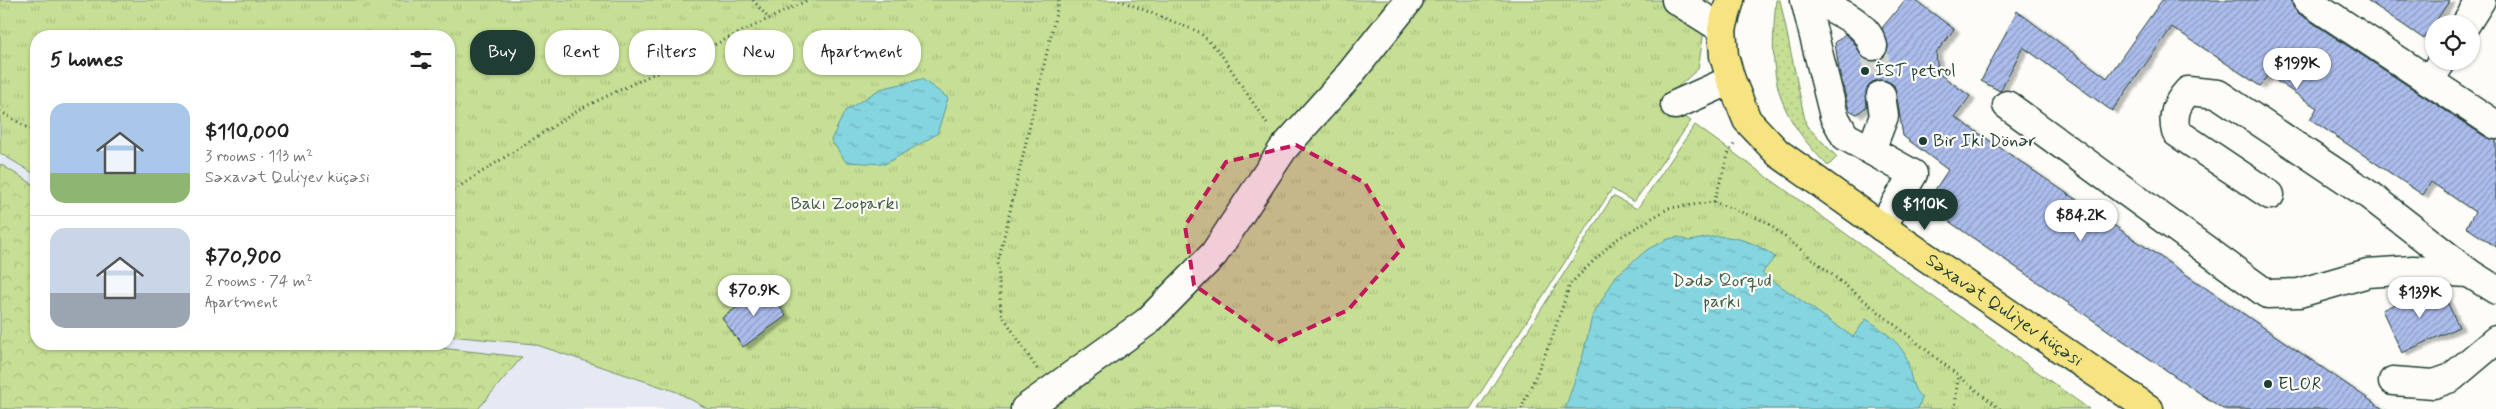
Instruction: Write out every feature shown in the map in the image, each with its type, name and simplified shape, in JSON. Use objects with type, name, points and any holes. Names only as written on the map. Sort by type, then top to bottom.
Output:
[{"type":"main road","name":"Səxavət Quliyev küçəsi","points":[[1730,0],[1722,29],[1724,56],[1731,80],[1747,120],[1778,152],[1882,227],[2149,409]]},
{"type":"lane","points":[[1024,409],[1148,321],[1214,254],[1283,149],[1346,79],[1409,0]]},
{"type":"lane","points":[[1676,0],[1722,29]]},
{"type":"lane","points":[[1805,0],[1834,116],[1846,136],[1913,174],[1882,227]]},
{"type":"lane","points":[[1815,0],[1860,26],[1871,36],[1873,46]]},
{"type":"lane","points":[[2307,0],[2435,71],[2496,125]]},
{"type":"lane","points":[[2472,15],[2481,0]]},
{"type":"lane","points":[[1674,105],[1731,80]]},
{"type":"lane","points":[[2270,195],[2176,132],[2173,119],[2178,101],[2188,91],[2218,94],[2368,195],[2469,272],[2496,290]]},
{"type":"lane","points":[[1871,150],[1884,116],[1881,95]]},
{"type":"lane","points":[[2007,105],[2267,294],[2299,293],[2368,273],[2413,270],[2469,272]]},
{"type":"lane","points":[[2393,381],[2434,384],[2451,378],[2496,340]]},
{"type":"path","points":[[753,0],[768,19]]},
{"type":"path","points":[[455,189],[580,110],[808,0]]},
{"type":"path","points":[[1050,390],[1001,313],[998,263],[1059,0]]},
{"type":"path","points":[[1119,0],[1199,32],[1219,51],[1283,149]]},
{"type":"path","points":[[0,111],[30,129]]},
{"type":"path","points":[[1714,202],[1729,152]]},
{"type":"path","points":[[1521,409],[1551,341],[1570,284],[1614,241],[1668,208],[1714,202],[1765,221],[2000,409]]},
{"type":"path","points":[[1955,409],[1958,374]]},
{"type":"highlighted area","points":[[1296,145],[1365,183],[1403,247],[1348,310],[1277,343],[1194,285],[1185,226],[1226,162]]},
{"type":"shaded area","points":[[0,153],[30,171],[30,350],[455,350],[455,337],[534,344],[677,392],[708,409],[0,409]]},
{"type":"green space","name":"Bakı Zooparkı","points":[[0,0],[1709,0],[1698,69],[1662,101],[1691,121],[1634,202],[1612,189],[1470,409],[708,409],[677,392],[534,344],[455,337],[455,30],[30,30],[30,171],[0,153]]},
{"type":"green space","points":[[1776,0],[1780,0],[1806,125],[1837,157],[1828,166],[1796,127],[1786,109],[1779,90],[1773,50]]},
{"type":"green space","name":"Dədə Qorqud parkı","points":[[1695,125],[2089,409],[1478,409],[1613,196],[1637,209]]},
{"type":"green space","points":[[0,164],[30,182],[30,350],[455,350],[522,357],[478,409],[0,409]]},
{"type":"water","points":[[922,79],[948,98],[937,134],[885,164],[846,162],[831,140],[845,111],[880,89]]},
{"type":"water","points":[[1716,236],[1748,242],[1762,248],[1775,257],[1762,273],[1853,337],[1866,319],[1890,336],[1904,353],[1913,386],[1922,398],[1918,409],[1565,409],[1583,355],[1592,317],[1616,276],[1648,249],[1668,239],[1678,237],[1689,241]]},
{"type":"building","points":[[1905,0],[1915,0],[1954,29],[1936,53],[1938,73],[1970,96],[1955,117],[2383,409],[2223,409],[1925,205],[1948,170],[1903,136],[1894,85],[1887,81],[1879,80],[1872,82],[1866,90],[1867,106],[1857,114],[1849,110],[1839,70],[1835,43],[1845,34],[1853,41],[1864,59],[1871,61],[1879,60],[1886,55],[1888,48],[1882,28]]},
{"type":"building","points":[[2162,0],[2292,0],[2293,7],[2298,13],[2487,138],[2496,140],[2496,247],[2466,227],[2475,212],[2431,182],[2423,195],[2310,119],[2317,108],[2268,75],[2260,86],[2172,27],[2112,111],[2023,47],[2000,91],[1981,81],[2017,11],[2107,78]]},
{"type":"building","points":[[2367,0],[2450,0],[2440,15],[2425,15],[2424,39]]},
{"type":"building","points":[[766,287],[786,316],[743,347],[722,318]]},
{"type":"building","points":[[2432,287],[2440,287],[2459,327],[2402,353],[2382,310]]},
{"type":"tunnel","points":[[1873,46],[1881,95]]},
{"type":"place","name":"İST petrol","points":[[1865,71]]},
{"type":"place","name":"Bir Iki Dönər","points":[[1923,141]]},
{"type":"place","name":"ELOR","points":[[2268,384]]}]
